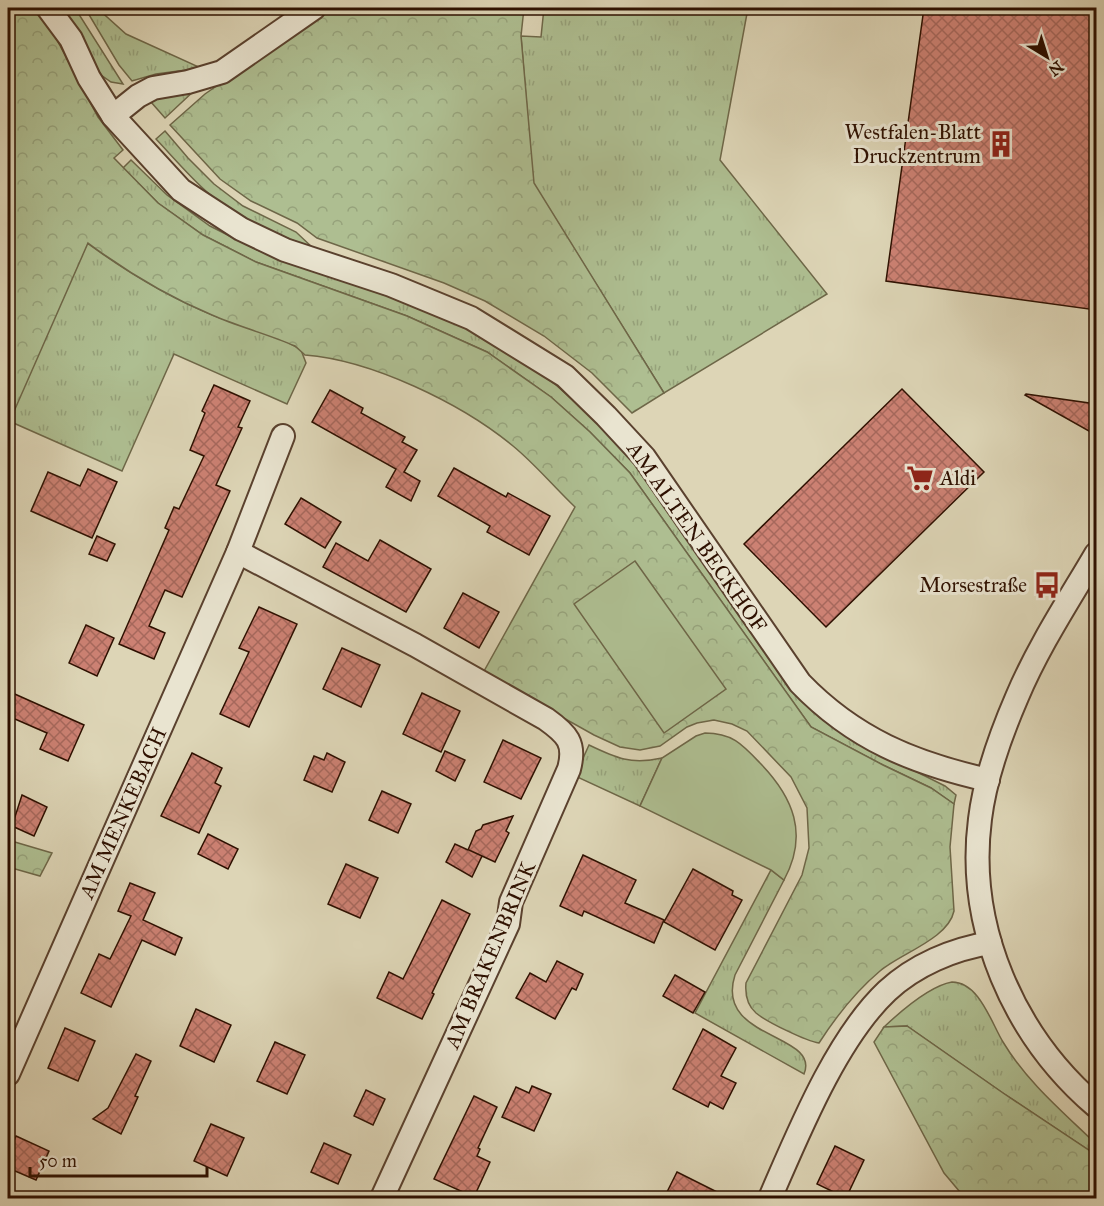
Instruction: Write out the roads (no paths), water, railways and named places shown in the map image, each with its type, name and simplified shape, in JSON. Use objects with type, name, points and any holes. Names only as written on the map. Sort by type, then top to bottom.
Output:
[{"type":"street","name":"AM ALTEN BECKHOF","points":[[48,8],[71,39],[89,78],[113,116],[181,190],[241,229],[285,250],[391,285],[471,318],[565,376],[644,457],[800,683],[820,705],[843,722],[891,750],[928,764],[988,780]]},
{"type":"street","points":[[113,116],[138,96],[153,88],[222,72],[314,8]]},
{"type":"street","name":"AM MENKEBACH","points":[[8,1074],[238,552],[283,436]]},
{"type":"street","name":"AM BRAKENBRINK","points":[[238,552],[415,645],[546,719],[561,730],[570,742],[573,755],[511,902],[507,924],[382,1198]]},
{"type":"street","points":[[1096,554],[1017,695],[988,780],[980,816],[978,856],[981,892],[990,943],[1010,998],[1033,1037],[1075,1088],[1096,1106]]},
{"type":"street","points":[[770,1198],[833,1064],[871,1007],[905,976],[938,958],[968,946],[990,943]]},
{"type":"place","name":"Westfalen-Blatt Druckzentrum","points":[[1001,144]]},
{"type":"place","name":"Aldi","points":[[920,478]]},
{"type":"place","name":"Morsestraße","points":[[1047,585]]}]
